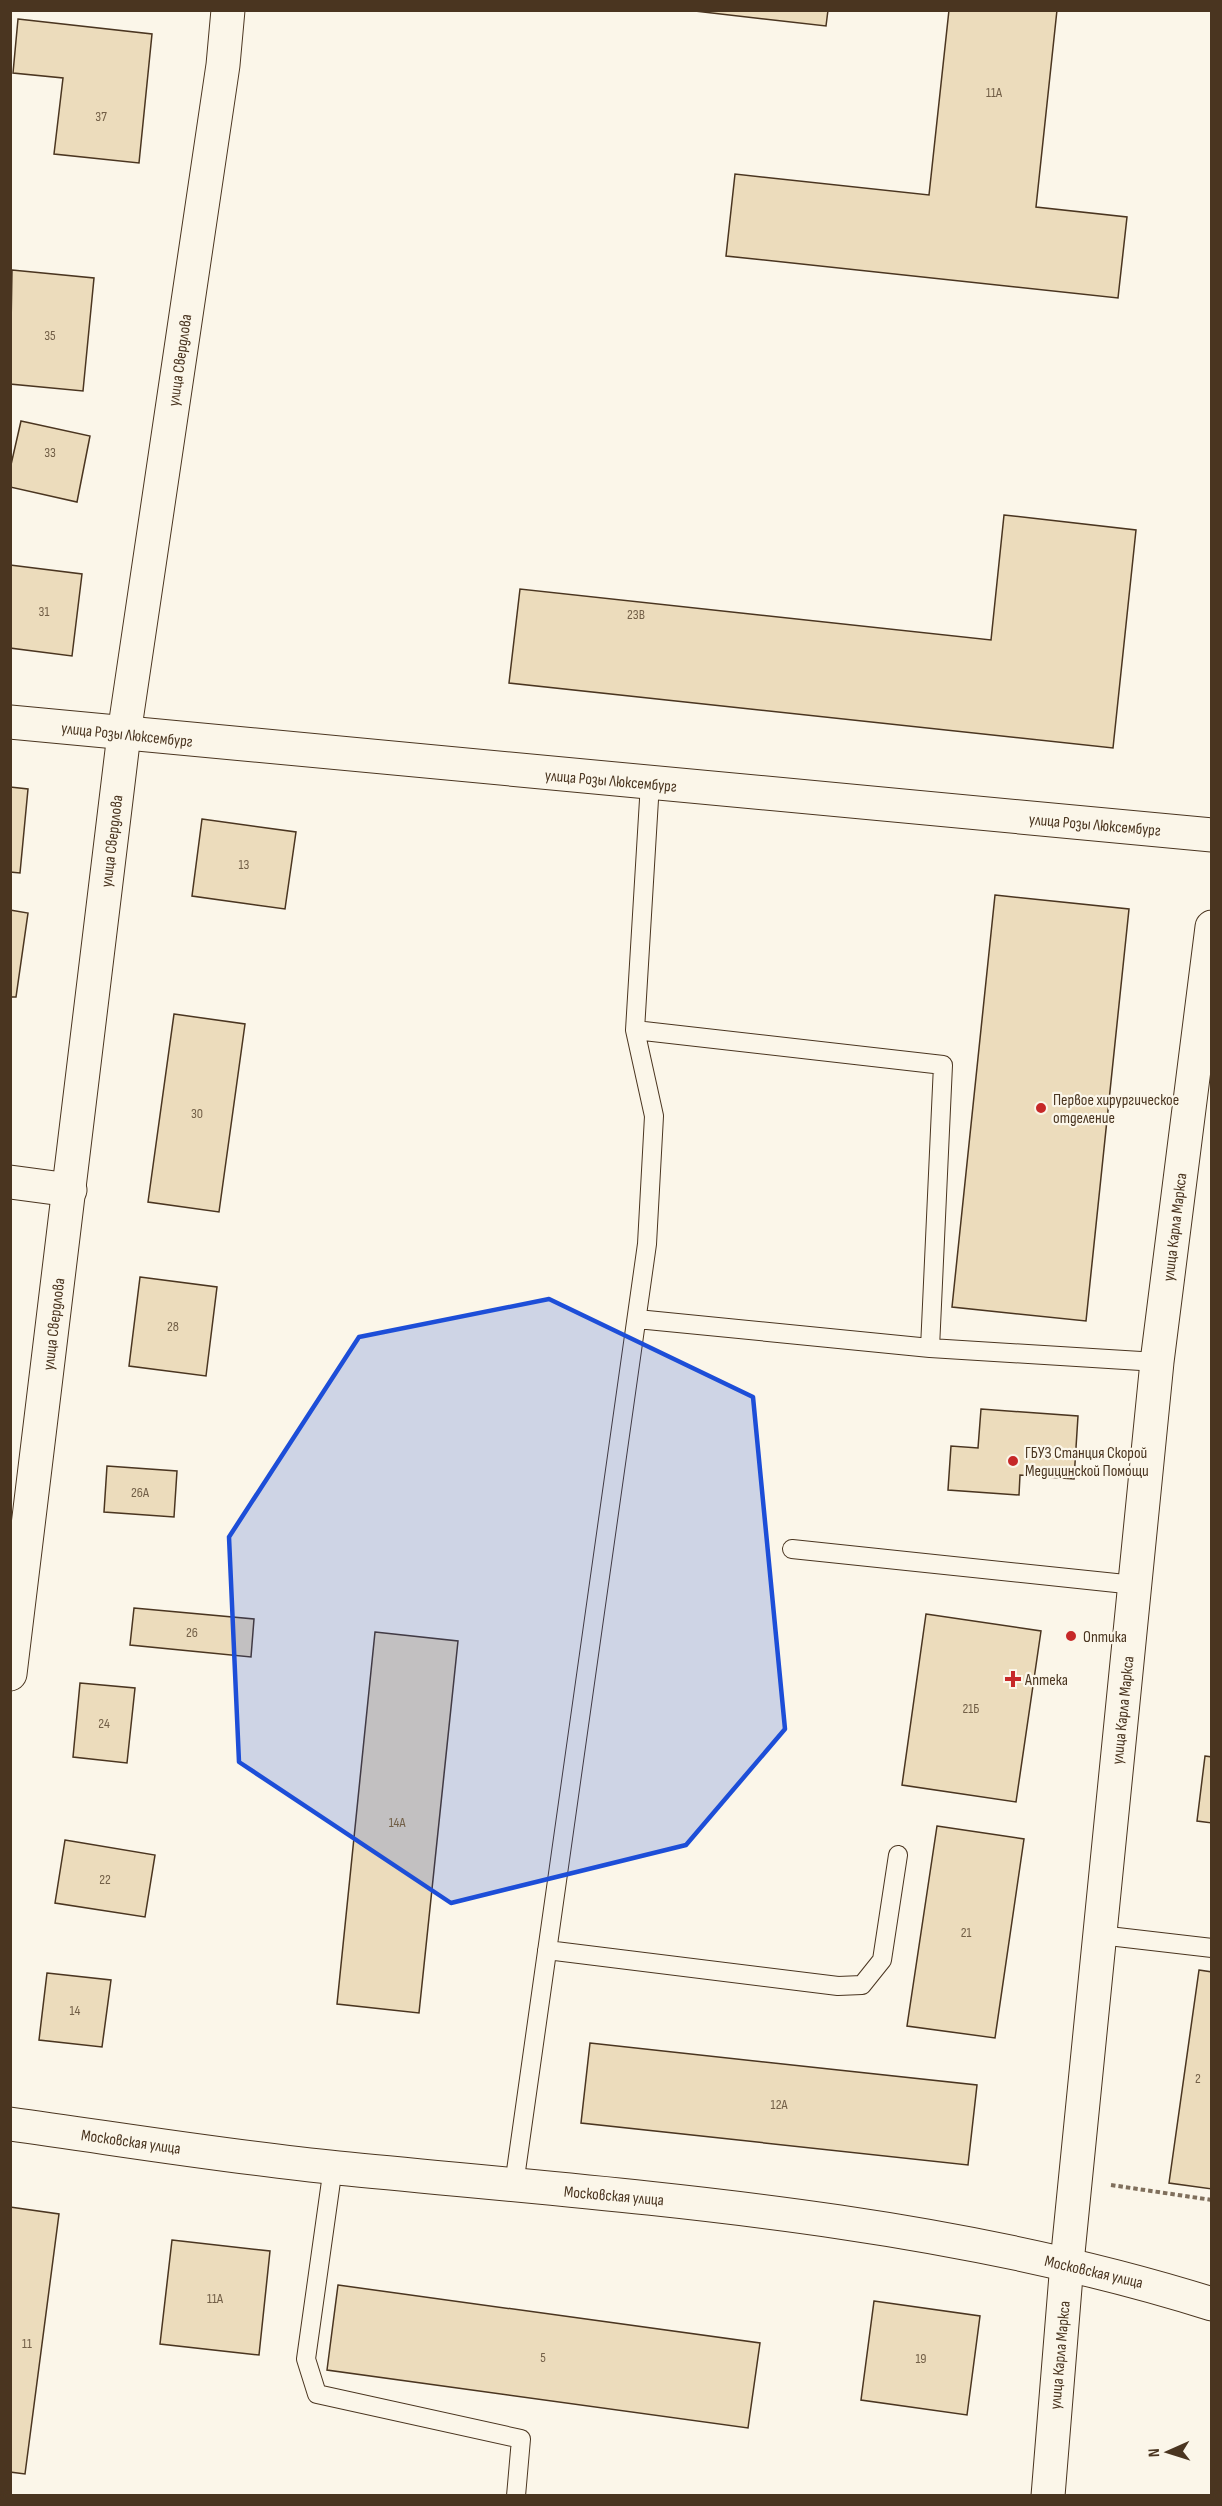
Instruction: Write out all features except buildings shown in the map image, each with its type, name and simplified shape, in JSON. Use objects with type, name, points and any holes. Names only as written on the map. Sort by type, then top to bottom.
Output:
[{"type":"main road","name":"улица Свердлова","points":[[10,1674],[124,734],[223,65],[228,10]]},
{"type":"main road","name":"улица Розы Люксембург","points":[[10,722],[1212,835]]},
{"type":"main road","name":"улица Карла Маркса","points":[[1048,2496],[1075,2179],[1157,1362],[1212,927]]},
{"type":"main road","points":[[10,1182],[70,1190]]},
{"type":"main road","name":"Московская улица","points":[[10,2124],[333,2167],[734,2206],[894,2230],[1067,2263],[1212,2304]]},
{"type":"lane","points":[[514,2185],[647,1244],[654,1116],[635,1030],[650,783]]},
{"type":"lane","points":[[635,1030],[943,1065],[930,1348]]},
{"type":"lane","points":[[636,1319],[930,1348],[1157,1362]]},
{"type":"lane","points":[[792,1549],[1135,1585]]},
{"type":"lane","points":[[547,1950],[838,1986],[862,1985],[882,1960],[898,1855]]},
{"type":"lane","points":[[1100,1935],[1212,1948]]},
{"type":"lane","points":[[333,2167],[306,2359],[317,2394],[521,2439],[516,2496]]},
{"type":"path","points":[[1075,2179],[1212,2200]]},
{"type":"highlighted area","points":[[549,1299],[753,1397],[785,1729],[686,1845],[451,1903],[239,1762],[229,1537],[359,1337]]},
{"type":"place","name":"Первое хирургическое отделение","points":[[1041,1108]]},
{"type":"place","name":"ГБУЗ Станция Скорой Медицинской Помощи","points":[[1013,1461]]},
{"type":"place","name":"Оптика","points":[[1071,1636]]},
{"type":"place","name":"Аптека","points":[[1013,1679]]}]
